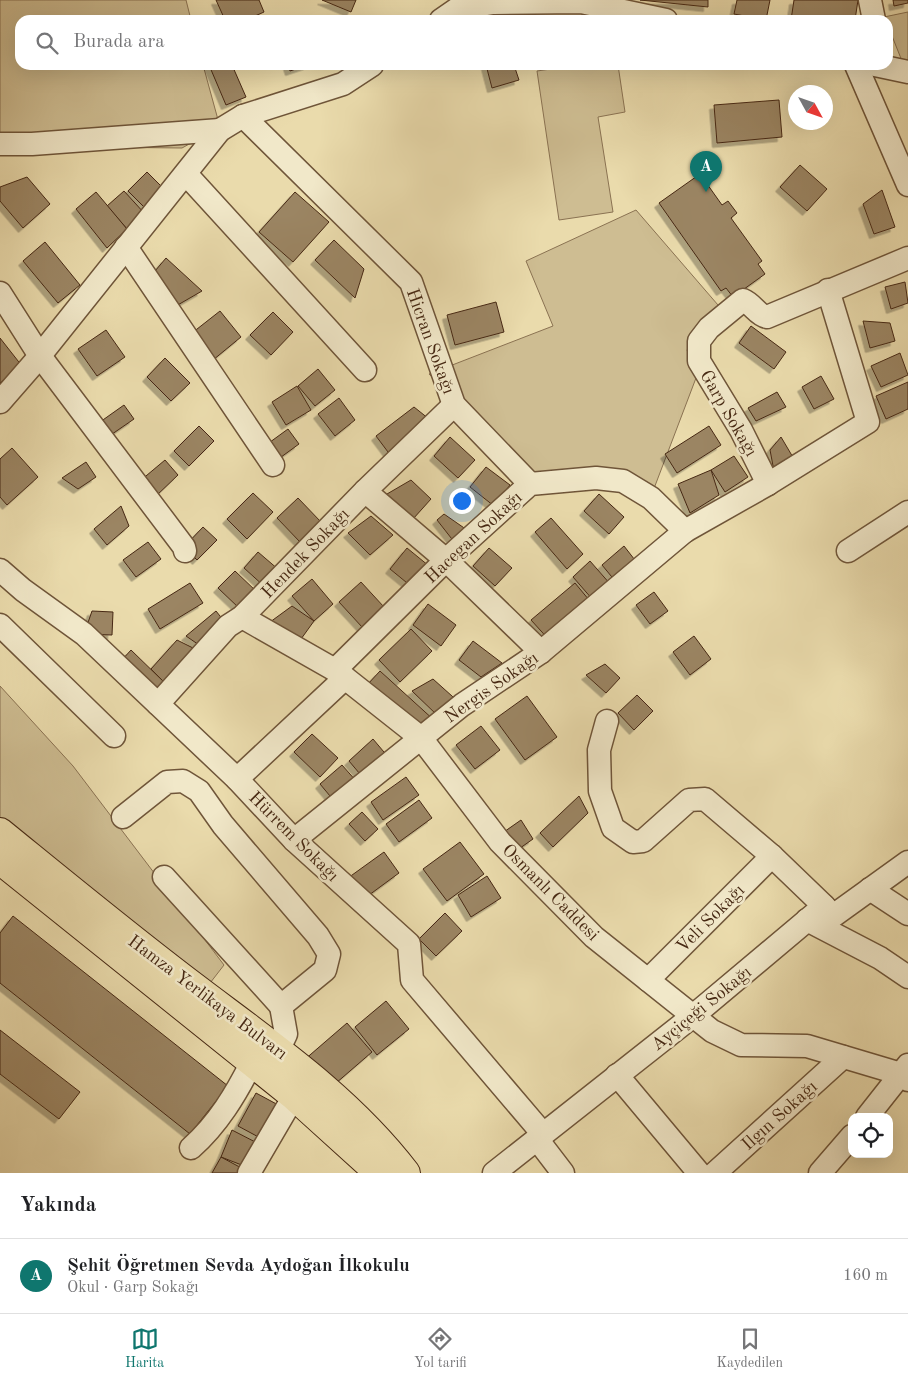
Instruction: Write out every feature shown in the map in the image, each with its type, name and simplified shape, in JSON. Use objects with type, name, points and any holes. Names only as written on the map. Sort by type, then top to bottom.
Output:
[{"type":"main road","name":"Hamza Yerlikaya Bulvarı","points":[[0,832],[126,935],[278,1051],[351,1112],[393,1155],[406,1173]]},
{"type":"main road","name":"Hamza Yerlikaya Bulvarı","points":[[0,860],[294,1096],[367,1168]]},
{"type":"street","points":[[870,0],[873,15]]},
{"type":"street","points":[[446,10],[493,1],[591,2],[645,15]]},
{"type":"street","points":[[893,69],[908,72]]},
{"type":"street","points":[[0,402],[40,356],[220,130],[243,116],[343,84],[364,70]]},
{"type":"street","points":[[858,70],[908,185]]},
{"type":"street","name":"Hicran Sokağı","points":[[243,116],[411,282],[454,405],[530,484]]},
{"type":"street","points":[[0,144],[32,144],[220,130]]},
{"type":"street","points":[[186,174],[365,370]]},
{"type":"street","points":[[126,247],[273,466]]},
{"type":"street","points":[[828,290],[908,258]]},
{"type":"street","name":"Garp Sokağı","points":[[768,484],[741,430],[699,360],[699,342],[709,328],[743,300],[750,303],[762,316],[767,317],[828,290]]},
{"type":"street","name":"Nergis Sokağı","points":[[294,840],[462,705],[541,652],[685,531],[768,484],[868,422],[828,290]]},
{"type":"street","points":[[0,293],[40,356],[184,547],[185,551]]},
{"type":"street","name":"Hendek Sokağı","points":[[158,704],[228,626],[242,617],[365,491],[454,405]]},
{"type":"street","name":"Hacegan Sokağı","points":[[237,779],[340,674],[446,560],[530,484],[596,478],[623,481],[651,498],[685,531]]},
{"type":"street","points":[[365,491],[446,560],[541,652]]},
{"type":"street","points":[[848,551],[908,512]]},
{"type":"street","name":"Hürrem Sokağı","points":[[0,570],[23,590],[84,634],[237,779],[294,840],[409,944],[412,980],[540,1137],[562,1173]]},
{"type":"street","name":"Osmanlı Caddesi","points":[[242,617],[296,646],[340,674],[421,738],[500,842],[594,937],[712,1031],[741,1045],[807,1046],[906,1073]]},
{"type":"street","points":[[0,625],[114,736]]},
{"type":"street","points":[[607,721],[599,750],[600,791],[613,828],[633,842],[643,841],[690,800],[705,799],[772,856],[815,913],[908,977]]},
{"type":"street","points":[[123,817],[167,782],[183,781],[199,791],[223,825],[318,936],[329,954],[325,970],[281,1006]]},
{"type":"street","name":"Veli Sokağı","points":[[648,980],[772,856]]},
{"type":"street","points":[[815,913],[833,916],[908,862]]},
{"type":"street","points":[[164,877],[281,1006],[286,1034],[278,1051]]},
{"type":"street","points":[[870,890],[908,914]]},
{"type":"street","name":"Ayçiçeği Sokağı","points":[[494,1173],[693,1016],[815,913]]},
{"type":"street","name":"Ilgın Sokağı","points":[[715,1173],[843,1057]]},
{"type":"street","points":[[191,1148],[210,1131],[239,1087],[252,1062]]},
{"type":"street","points":[[871,1113],[906,1073]]},
{"type":"street","points":[[617,1075],[698,1173]]},
{"type":"street","points":[[250,1173],[294,1096]]},
{"type":"street","points":[[820,1173],[848,1141]]},
{"type":"shaded area","points":[[0,0],[186,0],[190,15],[15,15],[15,70],[204,70],[220,127],[182,148],[0,146]]},
{"type":"shaded area","points":[[908,12],[908,62],[902,61],[893,38],[893,15]]},
{"type":"shaded area","points":[[619,70],[625,112],[598,117],[613,212],[559,220],[537,71]]},
{"type":"shaded area","points":[[636,210],[718,305],[687,350],[696,378],[650,499],[618,472],[539,487],[429,374],[553,326],[526,261]]},
{"type":"shaded area","points":[[0,686],[73,766],[224,965],[207,987],[0,820]]},
{"type":"building","points":[[216,0],[259,0],[264,12],[257,15],[223,15]]},
{"type":"building","points":[[322,0],[356,0],[351,12]]},
{"type":"building","points":[[640,0],[708,0],[708,7]]},
{"type":"building","points":[[737,0],[770,0],[767,15],[734,14]]},
{"type":"building","points":[[794,0],[858,0],[856,15],[792,15]]},
{"type":"building","points":[[893,0],[908,0],[908,3],[894,6]]},
{"type":"building","points":[[211,70],[234,70],[246,97],[226,105]]},
{"type":"building","points":[[487,70],[516,70],[519,80],[492,88]]},
{"type":"building","points":[[779,100],[782,137],[717,143],[714,105]]},
{"type":"building","points":[[800,165],[827,189],[807,211],[780,187]]},
{"type":"building","points":[[147,172],[164,189],[145,208],[128,191]]},
{"type":"building","points":[[700,174],[722,205],[728,201],[737,213],[731,218],[762,261],[758,264],[765,274],[733,297],[726,288],[721,291],[659,203]]},
{"type":"building","points":[[27,177],[50,204],[23,228],[0,201],[0,187]]},
{"type":"building","points":[[882,190],[895,227],[874,234],[863,204]]},
{"type":"building","points":[[124,191],[145,214],[127,229],[107,206]]},
{"type":"building","points":[[96,192],[127,229],[107,248],[76,209]]},
{"type":"building","points":[[295,192],[329,222],[293,262],[259,232]]},
{"type":"building","points":[[334,240],[364,269],[355,298],[315,260]]},
{"type":"building","points":[[45,242],[80,285],[58,303],[23,261]]},
{"type":"building","points":[[166,258],[202,291],[176,306],[155,271]]},
{"type":"building","points":[[905,282],[908,303],[891,309],[885,287]]},
{"type":"building","points":[[496,302],[504,332],[455,345],[447,315]]},
{"type":"building","points":[[220,311],[241,337],[213,360],[192,333]]},
{"type":"building","points":[[273,312],[293,332],[271,355],[250,335]]},
{"type":"building","points":[[863,321],[890,323],[895,341],[870,348]]},
{"type":"building","points":[[751,326],[786,352],[774,369],[739,343]]},
{"type":"building","points":[[106,330],[125,357],[97,376],[78,349]]},
{"type":"building","points":[[0,338],[22,366],[0,383]]},
{"type":"building","points":[[900,353],[908,375],[881,387],[871,366]]},
{"type":"building","points":[[165,358],[190,383],[171,401],[147,377]]},
{"type":"building","points":[[318,369],[335,390],[315,406],[298,386]]},
{"type":"building","points":[[821,376],[834,399],[814,409],[802,387]]},
{"type":"building","points":[[908,382],[908,409],[886,419],[876,396]]},
{"type":"building","points":[[297,386],[311,410],[286,425],[272,402]]},
{"type":"building","points":[[777,392],[786,407],[756,421],[748,408]]},
{"type":"building","points":[[339,398],[355,420],[335,436],[318,414]]},
{"type":"building","points":[[124,405],[134,419],[102,441],[100,422]]},
{"type":"building","points":[[414,407],[434,423],[391,456],[376,436]]},
{"type":"building","points":[[199,426],[214,441],[189,466],[174,451]]},
{"type":"building","points":[[709,426],[721,445],[677,473],[665,454]]},
{"type":"building","points":[[288,429],[299,444],[277,460],[266,445]]},
{"type":"building","points":[[450,437],[475,460],[458,478],[434,456]]},
{"type":"building","points":[[781,437],[794,459],[774,471],[770,450]]},
{"type":"building","points":[[12,448],[38,477],[7,505],[0,497],[0,459]]},
{"type":"building","points":[[734,456],[748,477],[725,492],[711,470]]},
{"type":"building","points":[[165,460],[178,475],[155,497],[140,481]]},
{"type":"building","points":[[86,462],[96,477],[78,489],[62,478]]},
{"type":"building","points":[[486,467],[510,485],[494,506],[470,487]]},
{"type":"building","points":[[711,470],[719,495],[690,513],[678,484]]},
{"type":"building","points":[[411,480],[431,499],[413,519],[387,494]]},
{"type":"building","points":[[253,493],[273,512],[247,539],[227,519]]},
{"type":"building","points":[[599,494],[624,517],[609,534],[584,511]]},
{"type":"building","points":[[298,498],[321,522],[300,542],[277,518]]},
{"type":"building","points":[[121,506],[129,526],[107,545],[94,529]]},
{"type":"building","points":[[444,514],[470,532],[455,543],[437,520]]},
{"type":"building","points":[[371,516],[393,535],[370,555],[348,533]]},
{"type":"building","points":[[551,518],[583,554],[567,569],[535,532]]},
{"type":"building","points":[[203,527],[217,540],[197,560],[184,547]]},
{"type":"building","points":[[148,542],[161,559],[136,577],[123,560]]},
{"type":"building","points":[[624,546],[638,564],[616,582],[602,565]]},
{"type":"building","points":[[407,548],[429,566],[412,587],[390,569]]},
{"type":"building","points":[[489,548],[512,568],[495,586],[473,566]]},
{"type":"building","points":[[258,552],[279,570],[265,587],[244,568]]},
{"type":"building","points":[[590,561],[611,585],[593,600],[573,577]]},
{"type":"building","points":[[235,571],[257,592],[240,609],[218,588]]},
{"type":"building","points":[[312,579],[333,604],[314,621],[292,596]]},
{"type":"building","points":[[361,582],[384,607],[362,627],[339,602]]},
{"type":"building","points":[[190,583],[203,603],[160,629],[148,609]]},
{"type":"building","points":[[575,583],[594,606],[551,642],[531,620]]},
{"type":"building","points":[[654,592],[668,611],[650,624],[636,605]]},
{"type":"building","points":[[428,604],[456,625],[441,646],[413,625]]},
{"type":"building","points":[[292,606],[314,621],[296,646],[266,625]]},
{"type":"building","points":[[92,611],[113,612],[112,635],[84,634]]},
{"type":"building","points":[[216,611],[228,626],[202,647],[186,636]]},
{"type":"building","points":[[411,629],[432,651],[400,682],[379,660]]},
{"type":"building","points":[[694,636],[711,659],[690,675],[673,652]]},
{"type":"building","points":[[177,640],[197,650],[167,685],[151,669]]},
{"type":"building","points":[[473,641],[502,663],[481,677],[459,660]]},
{"type":"building","points":[[131,650],[167,685],[156,696],[121,661]]},
{"type":"building","points":[[605,664],[620,678],[606,693],[586,675]]},
{"type":"building","points":[[380,671],[435,721],[418,731],[367,685]]},
{"type":"building","points":[[433,679],[462,705],[438,716],[412,691]]},
{"type":"building","points":[[637,695],[653,711],[634,730],[618,713]]},
{"type":"building","points":[[527,696],[557,737],[525,760],[495,719]]},
{"type":"building","points":[[481,726],[500,750],[475,769],[456,745]]},
{"type":"building","points":[[312,734],[338,758],[320,777],[294,752]]},
{"type":"building","points":[[373,739],[389,758],[365,780],[349,761]]},
{"type":"building","points":[[342,765],[357,782],[335,802],[320,784]]},
{"type":"building","points":[[406,777],[419,795],[383,820],[371,802]]},
{"type":"building","points":[[579,796],[588,813],[553,847],[540,833]]},
{"type":"building","points":[[419,800],[432,818],[399,842],[386,824]]},
{"type":"building","points":[[362,812],[378,829],[365,841],[349,824]]},
{"type":"building","points":[[521,820],[533,839],[513,853],[501,834]]},
{"type":"building","points":[[460,842],[484,874],[447,901],[423,869]]},
{"type":"building","points":[[384,852],[399,873],[365,898],[341,883]]},
{"type":"building","points":[[487,876],[501,898],[471,917],[458,895]]},
{"type":"building","points":[[445,913],[462,931],[436,956],[419,939]]},
{"type":"building","points":[[13,916],[228,1086],[190,1134],[0,983],[0,933]]},
{"type":"building","points":[[386,1001],[409,1029],[377,1055],[355,1027]]},
{"type":"building","points":[[347,1023],[372,1052],[328,1090],[303,1061]]},
{"type":"building","points":[[0,1030],[80,1092],[59,1119],[0,1074]]},
{"type":"building","points":[[256,1093],[282,1107],[264,1140],[238,1126]]},
{"type":"building","points":[[232,1130],[263,1146],[252,1169],[221,1157]]},
{"type":"building","points":[[221,1157],[247,1171],[246,1173],[212,1173]]},
{"type":"place","name":"Şehit Öğretmen Sevda Aydoğan İlkokulu","points":[[706,192]]}]
